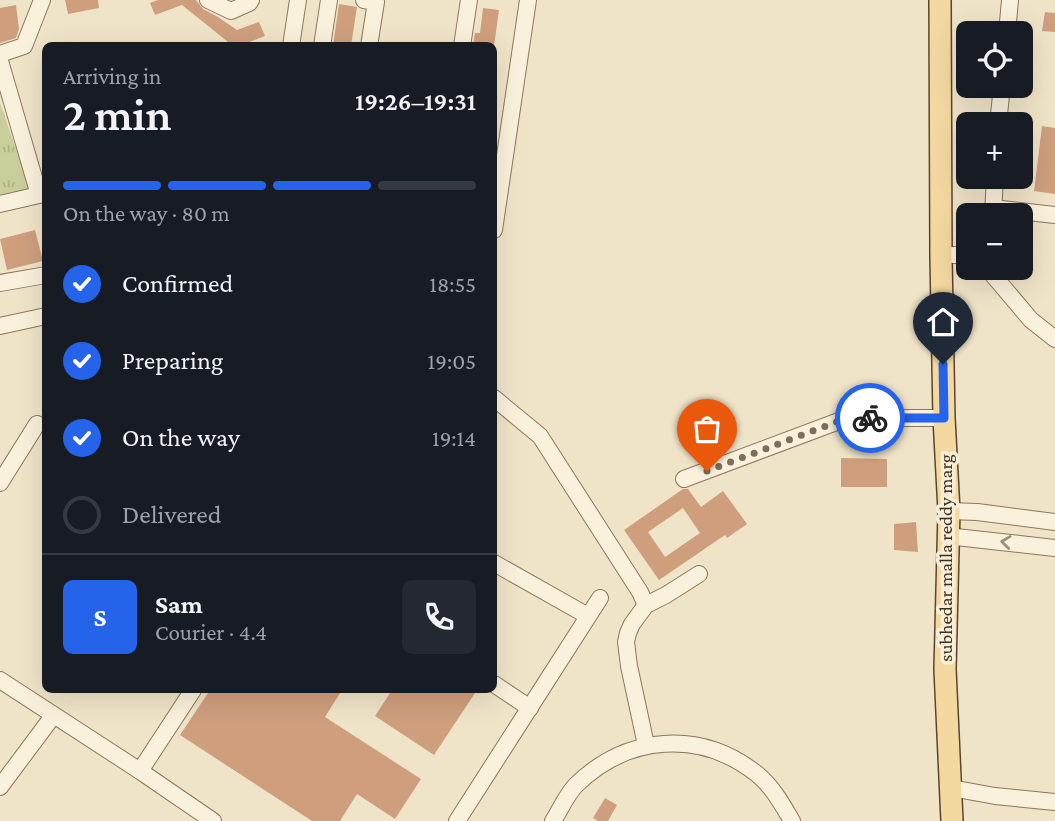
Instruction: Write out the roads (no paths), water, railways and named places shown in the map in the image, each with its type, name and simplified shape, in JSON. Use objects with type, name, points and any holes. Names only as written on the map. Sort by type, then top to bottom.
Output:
[{"type":"main road","name":"subhedar malla reddy marg","points":[[940,0],[944,418],[953,511]]},
{"type":"main road","name":"subhedar malla reddy marg","points":[[953,0],[959,203]]},
{"type":"main road","name":"subhedar malla reddy marg","points":[[953,821],[956,788],[952,536],[960,280]]},
{"type":"lane","points":[[0,54],[24,46],[42,0]]},
{"type":"lane","points":[[208,0],[231,11],[251,0]]},
{"type":"lane","points":[[292,42],[298,0]]},
{"type":"lane","points":[[323,42],[329,0]]},
{"type":"lane","points":[[463,42],[469,0]]},
{"type":"lane","points":[[497,210],[528,0]]},
{"type":"lane","points":[[1008,21],[1010,0]]},
{"type":"lane","points":[[369,42],[372,1]]},
{"type":"lane","points":[[0,61],[39,195],[0,204]]},
{"type":"lane","points":[[1033,214],[1055,215]]},
{"type":"lane","points":[[0,283],[42,276]]},
{"type":"lane","points":[[997,280],[1031,320],[1055,339]]},
{"type":"lane","points":[[0,326],[42,317]]},
{"type":"lane","points":[[497,400],[540,436],[646,605]]},
{"type":"lane","points":[[684,480],[847,418],[944,418]]},
{"type":"lane","points":[[0,482],[37,424]]},
{"type":"lane","points":[[953,511],[1055,522]]},
{"type":"lane","points":[[952,536],[1055,548]]},
{"type":"lane","points":[[497,565],[588,616]]},
{"type":"lane","points":[[646,745],[626,642],[632,624],[646,605],[698,574]]},
{"type":"lane","points":[[457,821],[600,598]]},
{"type":"lane","points":[[0,680],[213,821]]},
{"type":"lane","points":[[497,686],[530,708]]},
{"type":"lane","points":[[140,771],[191,693]]},
{"type":"lane","points":[[0,787],[53,716]]},
{"type":"lane","points":[[553,821],[575,786],[607,760],[646,745],[676,743],[706,747],[734,758],[758,775],[779,797],[792,821]]},
{"type":"lane","points":[[956,788],[995,796],[1055,802]]}]
